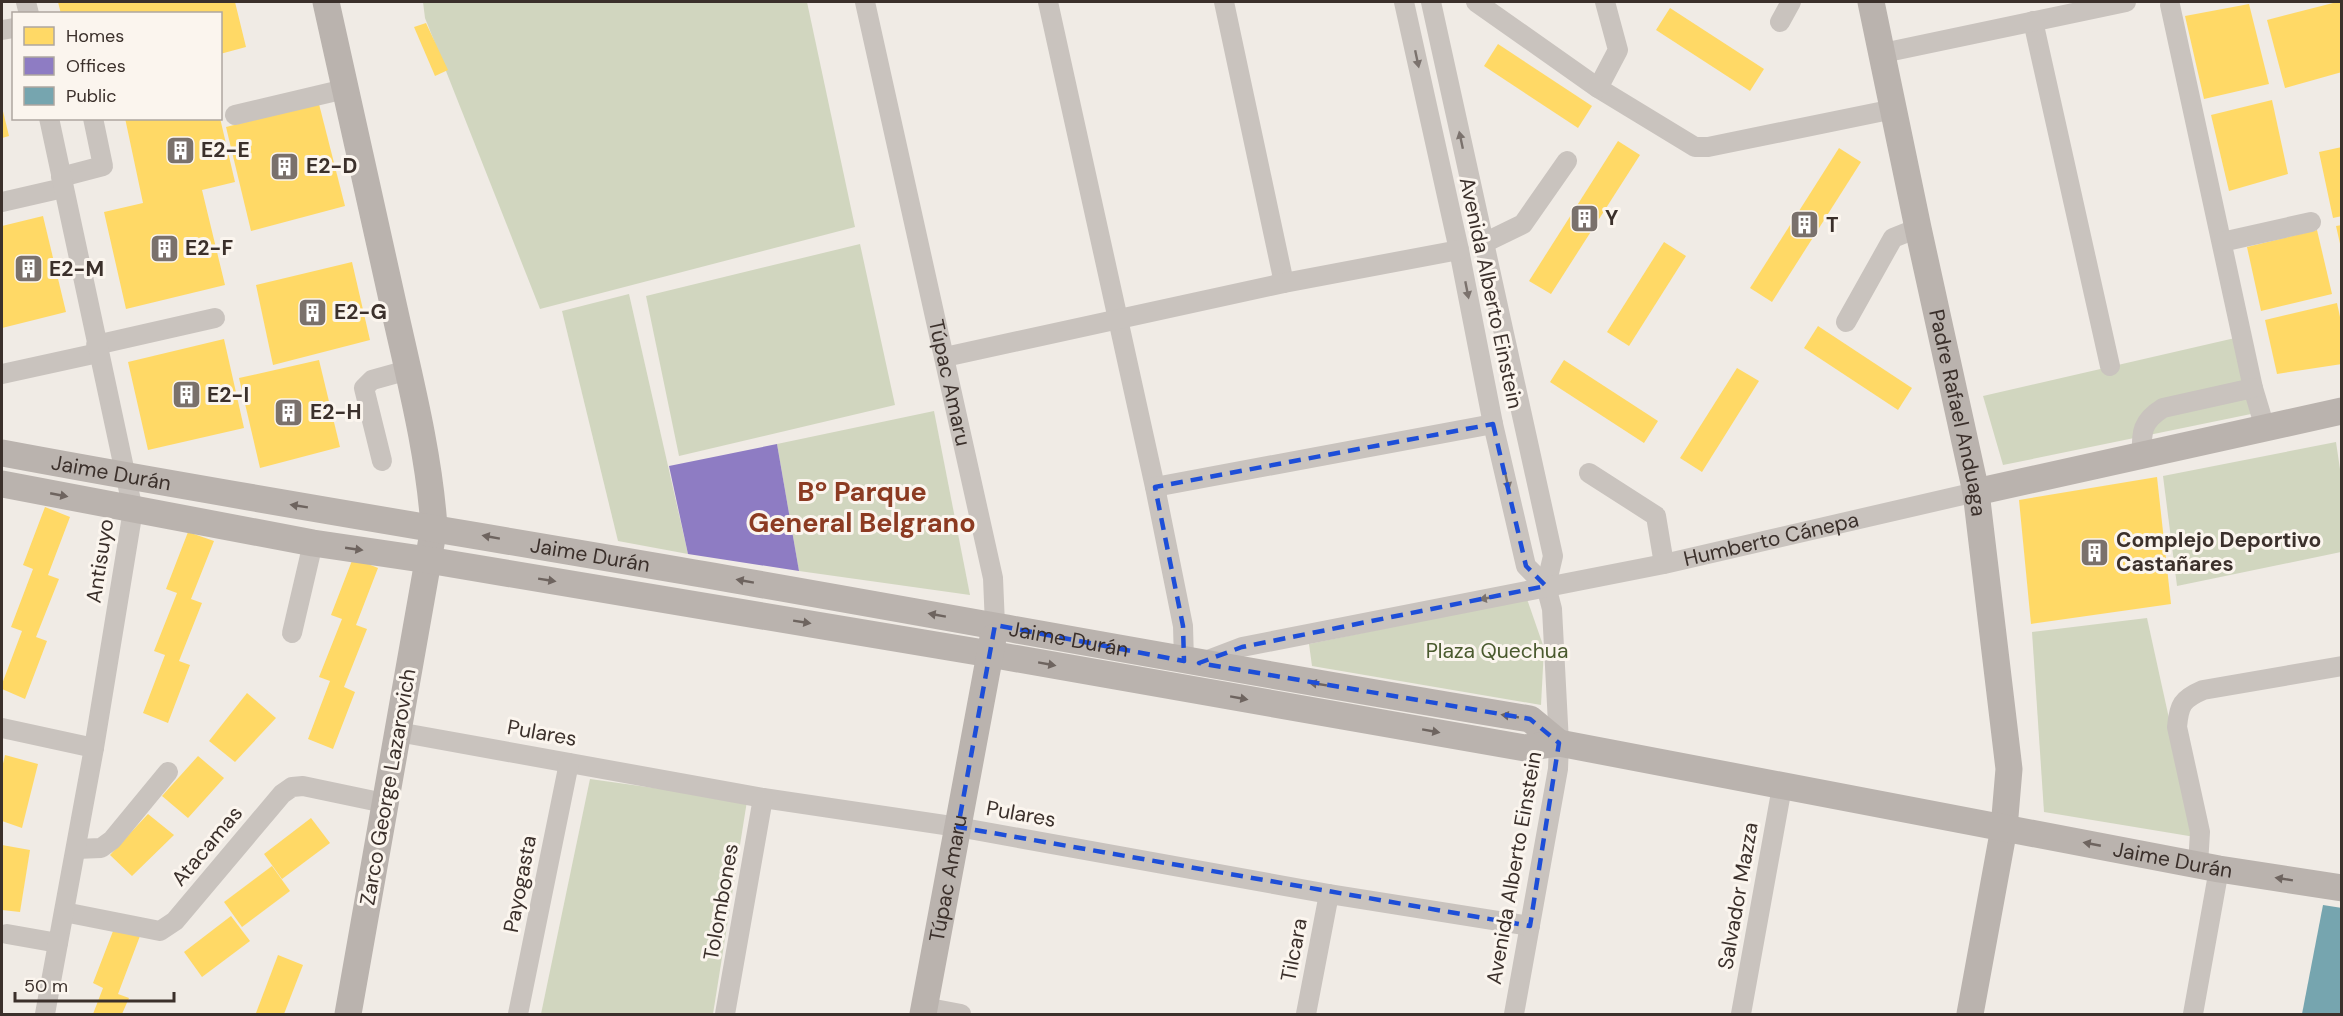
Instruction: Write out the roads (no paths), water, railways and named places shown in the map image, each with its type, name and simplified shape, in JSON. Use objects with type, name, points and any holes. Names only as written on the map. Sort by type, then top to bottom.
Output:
[{"type":"street","points":[[326,2],[408,370],[372,380],[364,388],[382,461]]},
{"type":"street","name":"Túpac Amaru","points":[[865,2],[993,578],[995,625],[924,1011]]},
{"type":"street","points":[[1048,2],[1119,319],[1191,662]]},
{"type":"street","points":[[1224,2],[1284,283]]},
{"type":"street","name":"Avenida Alberto Einstein","points":[[1404,2],[1459,250],[1493,424],[1526,566],[1546,586]]},
{"type":"street","name":"Avenida Alberto Einstein","points":[[1431,2],[1553,556],[1546,586],[1554,625],[1558,770],[1514,1014]]},
{"type":"street","points":[[1476,2],[1598,88],[1695,147],[1708,147],[1894,109]]},
{"type":"street","points":[[1598,88],[1618,50],[1605,2]]},
{"type":"street","points":[[1780,22],[1791,2]]},
{"type":"street","name":"Padre Rafael Anduaga","points":[[1871,2],[1976,492],[2009,769],[2004,828],[1970,1014]]},
{"type":"street","points":[[1883,53],[2126,2]]},
{"type":"street","points":[[2173,3],[2253,388],[2265,428]]},
{"type":"street","points":[[2033,21],[2110,366]]},
{"type":"street","points":[[235,116],[345,89]]},
{"type":"street","name":"Antisuyo","points":[[45,1014],[94,748],[133,510],[49,120]]},
{"type":"street","points":[[2,202],[62,183],[103,166],[93,120]]},
{"type":"street","points":[[1484,243],[1523,224],[1567,161]]},
{"type":"street","points":[[2222,242],[2311,222]]},
{"type":"street","points":[[1846,322],[1893,238],[1918,228]]},
{"type":"street","points":[[945,357],[1284,283],[1459,250]]},
{"type":"street","points":[[2,374],[215,318]]},
{"type":"street","name":"Zarco George Lazarovich","points":[[348,1014],[434,527],[429,477],[408,370]]},
{"type":"street","points":[[2142,455],[2141,434],[2153,414],[2163,408],[2253,388]]},
{"type":"street","name":"Humberto Cánepa","points":[[1191,662],[1242,647],[1664,564],[2342,411]]},
{"type":"street","points":[[1155,487],[1493,424]]},
{"type":"street","name":"Jaime Durán","points":[[2,453],[995,625],[1191,662],[1530,719],[1559,744]]},
{"type":"street","points":[[1589,473],[1656,516],[1664,564]]},
{"type":"street","name":"Jaime Durán","points":[[2,484],[313,543],[428,560],[990,654],[1525,748],[1559,744],[2208,867],[2342,888]]},
{"type":"street","points":[[292,633],[313,543]]},
{"type":"street","points":[[2193,1014],[2208,867],[2177,727],[2178,711],[2191,695],[2203,690],[2342,666]]},
{"type":"street","points":[[2,728],[94,748]]},
{"type":"street","name":"Pulares","points":[[398,732],[763,798],[958,827],[1329,894],[1530,927]]},
{"type":"street","name":"Payogasta","points":[[518,1014],[569,763]]},
{"type":"street","points":[[76,849],[101,848],[112,840],[168,772]]},
{"type":"street","name":"Atacamas","points":[[64,912],[160,931],[175,921],[282,794],[292,787],[303,786],[384,803]]},
{"type":"street","name":"Salvador Mazza","points":[[1741,1014],[1782,787]]},
{"type":"street","name":"Tolombones","points":[[725,1014],[763,798]]},
{"type":"street","name":"Tilcara","points":[[1306,1014],[1329,894]]},
{"type":"street","points":[[7,934],[58,943]]},
{"type":"street","points":[[924,1011],[961,1014]]},
{"type":"place","name":"E2-E","points":[[180,150]]},
{"type":"place","name":"E2-D","points":[[285,166]]},
{"type":"place","name":"Y","points":[[1584,218]]},
{"type":"place","name":"T","points":[[1805,225]]},
{"type":"place","name":"E2-F","points":[[164,248]]},
{"type":"place","name":"E2-M","points":[[28,269]]},
{"type":"place","name":"E2-G","points":[[313,312]]},
{"type":"place","name":"E2-I","points":[[186,395]]},
{"type":"place","name":"E2-H","points":[[289,412]]},
{"type":"place","name":"Complejo Deportivo Castañares","points":[[2095,552]]},
{"type":"district","name":"Bº Parque General Belgrano","points":[[862,508]]},
{"type":"park label","name":"Plaza Quechua","points":[[1497,651]]}]
